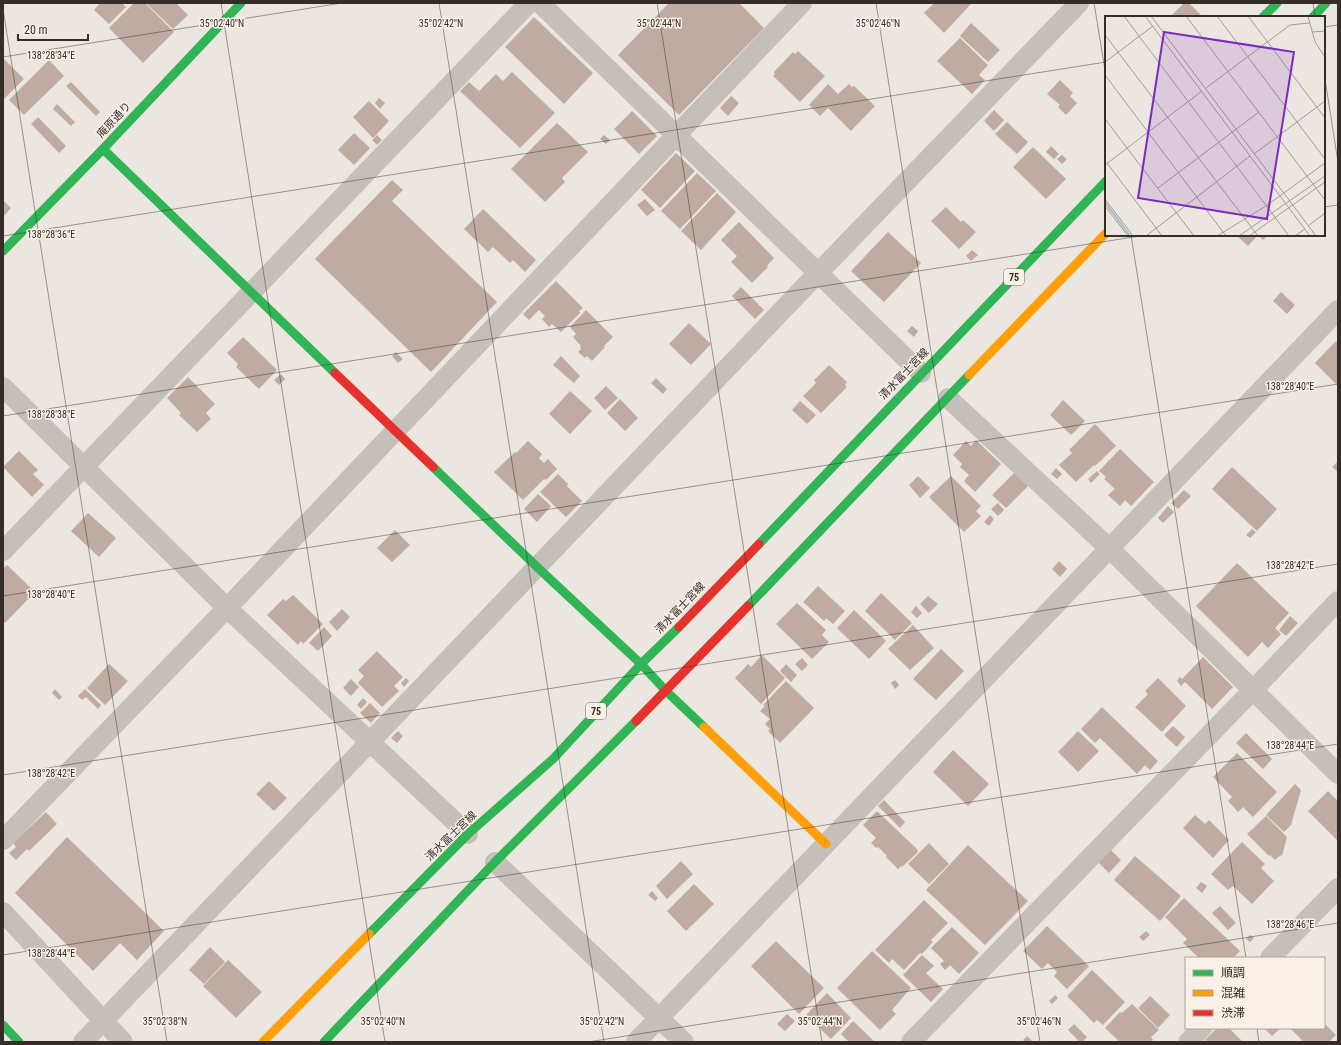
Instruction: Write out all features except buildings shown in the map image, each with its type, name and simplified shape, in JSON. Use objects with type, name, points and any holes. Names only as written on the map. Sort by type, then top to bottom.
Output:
[{"type":"main road","name":"庵原通り","points":[[3,251],[103,149],[241,3]]},
{"type":"main road","points":[[1264,16],[1277,3]]},
{"type":"main road","points":[[1314,16],[1326,3]]},
{"type":"main road","points":[[103,149],[537,567],[641,664],[666,691],[826,844]]},
{"type":"main road","name":"清水富士宮線","points":[[262,1042],[468,834],[553,759],[641,664],[670,637],[1105,182]]},
{"type":"main road","points":[[324,1042],[495,862],[666,691],[1105,234]]},
{"type":"main road","points":[[3,1025],[19,1042]]},
{"type":"street","points":[[3,551],[530,3]]},
{"type":"street","points":[[540,3],[921,373]]},
{"type":"street","points":[[3,840],[227,608],[802,3]]},
{"type":"street","points":[[83,1042],[818,273],[1079,3]]},
{"type":"street","points":[[636,1042],[1338,310]]},
{"type":"street","points":[[3,387],[227,608],[468,834]]},
{"type":"street","points":[[948,398],[1110,549],[1338,774]]},
{"type":"street","points":[[911,1042],[1338,601]]},
{"type":"street","points":[[495,862],[684,1042]]},
{"type":"street","points":[[1271,957],[1338,888]]},
{"type":"street","points":[[3,912],[123,1042]]},
{"type":"street","points":[[1188,1042],[1201,1029]]},
{"type":"traffic: fast","points":[[3,251],[103,149],[241,3]]},
{"type":"traffic: fast","points":[[1264,16],[1277,3]]},
{"type":"traffic: fast","points":[[1314,16],[1326,3]]},
{"type":"traffic: fast","points":[[103,149],[335,373]]},
{"type":"traffic: fast","points":[[759,544],[1105,182]]},
{"type":"traffic: fast","points":[[748,606],[969,375]]},
{"type":"traffic: fast","points":[[433,467],[641,664],[666,691],[704,727]]},
{"type":"traffic: fast","points":[[369,934],[468,834],[553,759],[641,664],[679,627]]},
{"type":"traffic: fast","points":[[324,1042],[495,862],[636,721]]},
{"type":"traffic: fast","points":[[3,1025],[19,1042]]},
{"type":"traffic: slow","points":[[969,375],[1105,234]]},
{"type":"traffic: slow","points":[[704,727],[826,844]]},
{"type":"traffic: slow","points":[[263,1042],[369,934]]},
{"type":"traffic: jam","points":[[335,373],[433,467]]},
{"type":"traffic: jam","points":[[679,627],[759,544]]},
{"type":"traffic: jam","points":[[636,721],[748,606]]}]
